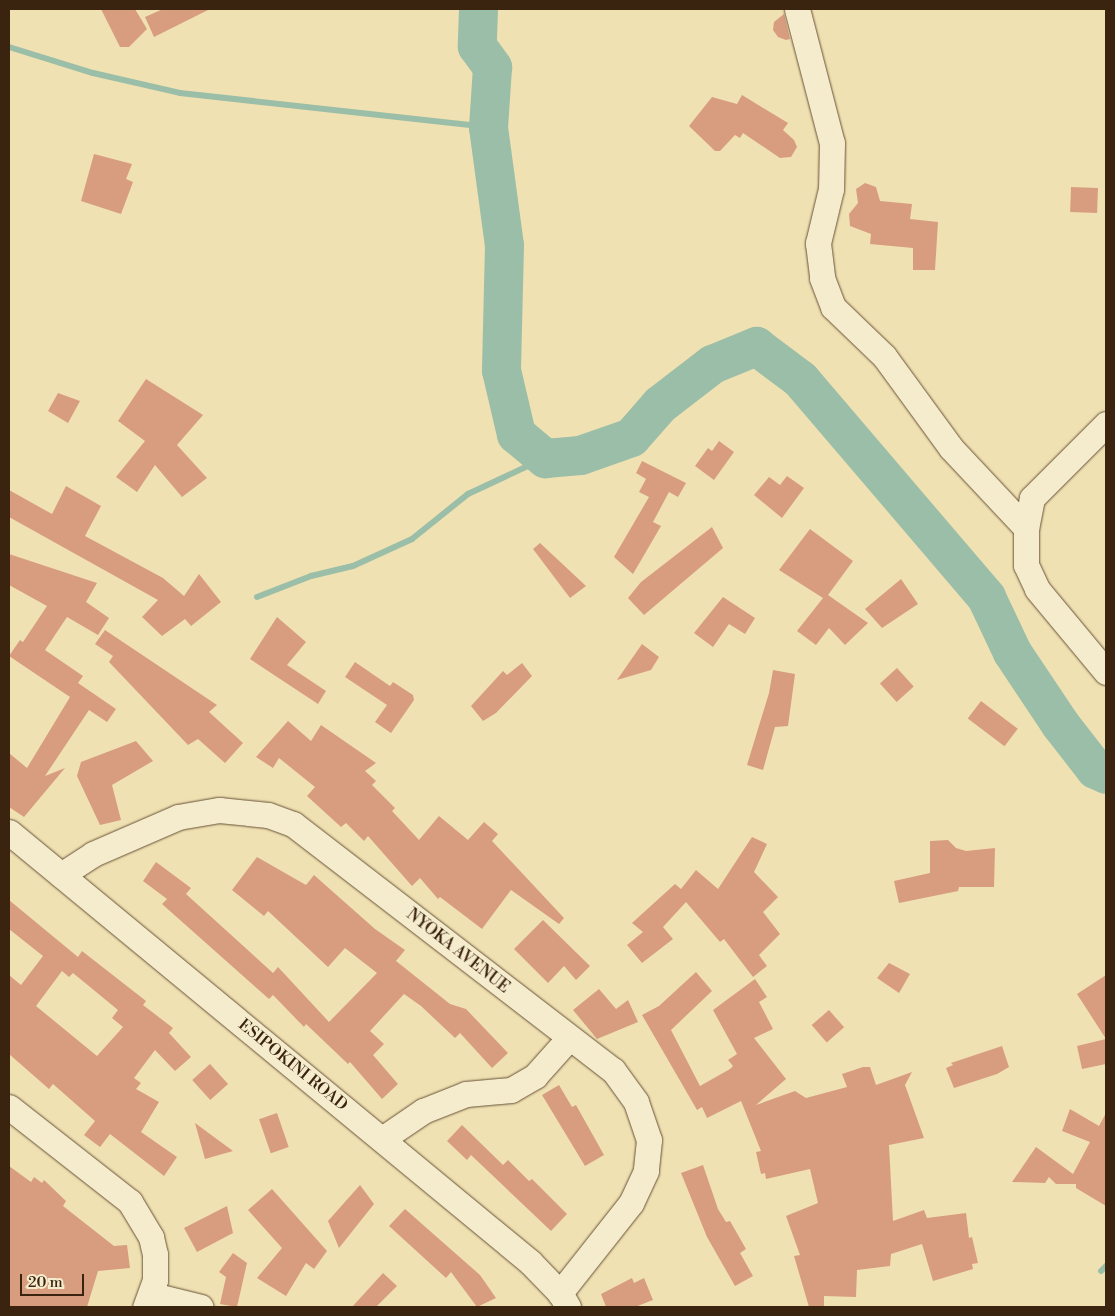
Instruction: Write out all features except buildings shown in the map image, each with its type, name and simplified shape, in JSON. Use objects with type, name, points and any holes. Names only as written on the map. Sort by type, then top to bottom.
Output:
[{"type":"street","points":[[797,9],[832,142],[830,189],[818,243],[822,278],[833,307],[884,356],[951,448],[1026,528]]},
{"type":"street","points":[[1106,424],[1032,498],[1026,528],[1026,565],[1038,589],[1106,672]]},
{"type":"street","name":"NYOKA AVENUE","points":[[61,875],[93,854],[178,817],[219,810],[268,815],[293,824],[613,1070],[636,1102],[649,1140],[649,1154],[640,1188],[564,1300]]},
{"type":"street","name":"ESIPOKINI ROAD","points":[[9,832],[530,1262],[564,1300]]},
{"type":"street","points":[[382,1139],[423,1111],[466,1094],[511,1090],[535,1076],[569,1038]]},
{"type":"street","points":[[9,1107],[130,1202],[151,1237],[155,1254],[148,1301],[201,1307]]},
{"type":"waterway","points":[[478,9],[477,46],[492,67],[488,127],[504,245],[501,370],[516,434],[545,458],[580,455],[631,437],[660,404],[712,364],[756,346],[800,379],[986,597],[1012,652],[1060,724],[1095,769],[1106,774]]},
{"type":"waterway","points":[[9,47],[93,73],[180,93],[488,127]]},
{"type":"waterway","points":[[257,597],[311,576],[353,566],[412,539],[468,494],[545,458]]},
{"type":"waterway","points":[[1101,1271],[1106,1266]]}]
